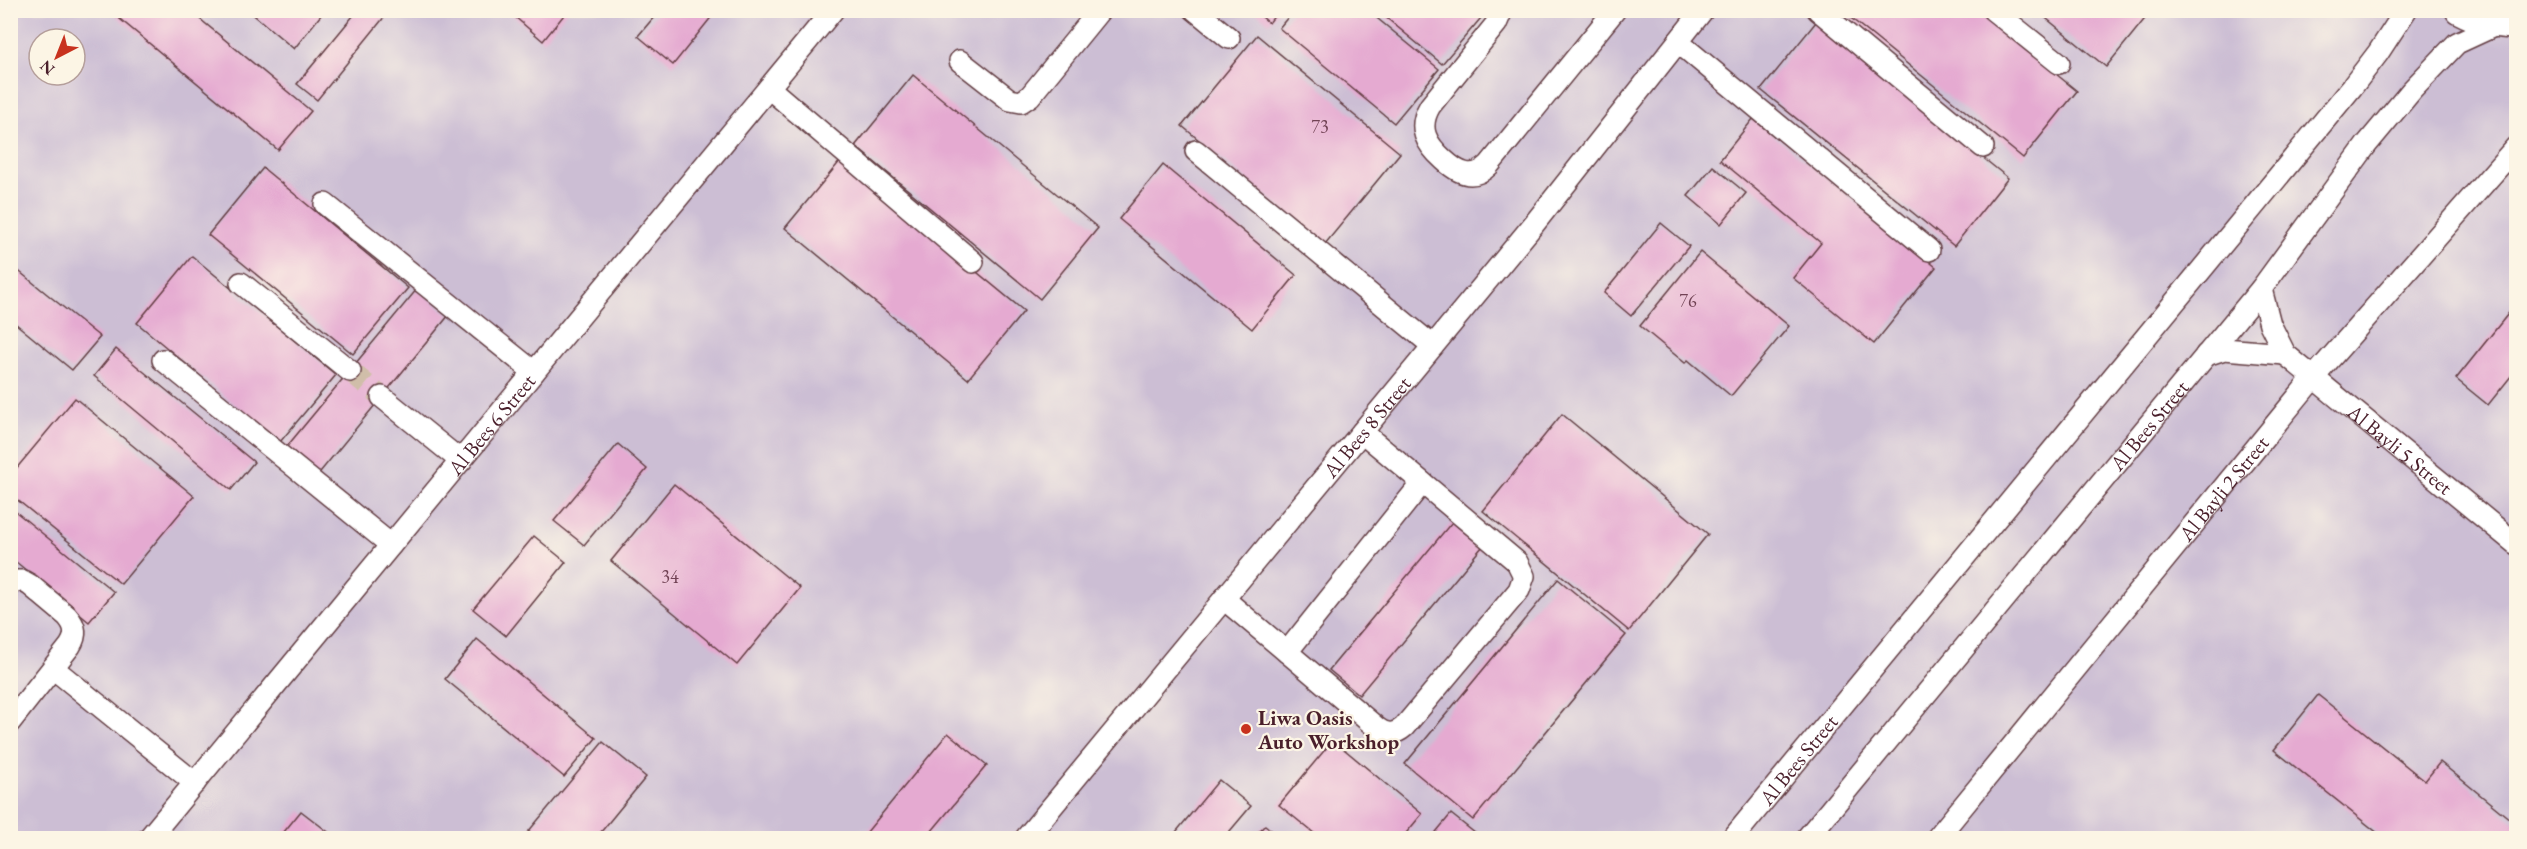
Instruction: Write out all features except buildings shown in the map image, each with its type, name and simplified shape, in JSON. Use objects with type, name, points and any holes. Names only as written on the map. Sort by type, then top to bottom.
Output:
[{"type":"main road","points":[[2459,10],[2475,19],[2506,25]]},
{"type":"street","name":"Al Bees 6 Street","points":[[149,838],[833,10]]},
{"type":"street","points":[[1195,10],[1229,38]]},
{"type":"street","points":[[1502,10],[1496,24],[1430,106],[1424,120],[1425,135],[1432,149],[1461,173],[1473,174],[1489,165],[1615,10]]},
{"type":"street","name":"Al Bees 8 Street","points":[[1026,838],[1534,224],[1703,10]]},
{"type":"street","points":[[1818,10],[1983,147]]},
{"type":"street","points":[[1993,10],[2059,63]]},
{"type":"street","name":"Al Bees Street","points":[[1733,838],[2352,87],[2406,10]]},
{"type":"street","points":[[960,61],[1010,100],[1021,102],[1030,96],[1096,12]]},
{"type":"street","name":"Al Bees Street","points":[[1807,838],[2261,289],[2367,144],[2412,90],[2457,44],[2506,25]]},
{"type":"street","points":[[1678,42],[1929,249]]},
{"type":"street","points":[[769,88],[973,262]]},
{"type":"street","name":"Al Bayli 2 Street","points":[[1937,838],[2314,377],[2517,147]]},
{"type":"street","points":[[1196,151],[1433,346]]},
{"type":"street","points":[[325,204],[534,372]]},
{"type":"street","points":[[241,283],[350,371]]},
{"type":"street","name":"Al Bayli 5 Street","points":[[2261,289],[2270,324],[2285,354],[2517,544]]},
{"type":"street","points":[[2206,355],[2224,349],[2285,354]]},
{"type":"street","points":[[163,360],[391,545]]},
{"type":"street","points":[[382,397],[461,461]]},
{"type":"street","points":[[1224,599],[1382,732],[1394,733],[1404,727],[1519,590],[1524,576],[1517,562],[1362,432]]},
{"type":"street","points":[[1287,652],[1422,483]]},
{"type":"street","points":[[10,581],[23,581],[30,585],[72,621],[75,634],[74,640],[10,722]]},
{"type":"street","points":[[53,668],[195,783]]},
{"type":"shaded area","points":[[10,11],[2516,11],[2516,838],[11,838]]},
{"type":"tunnel","points":[[350,371],[382,397]]},
{"type":"place","name":"Liwa Oasis Auto Workshop","points":[[1246,729]]}]
